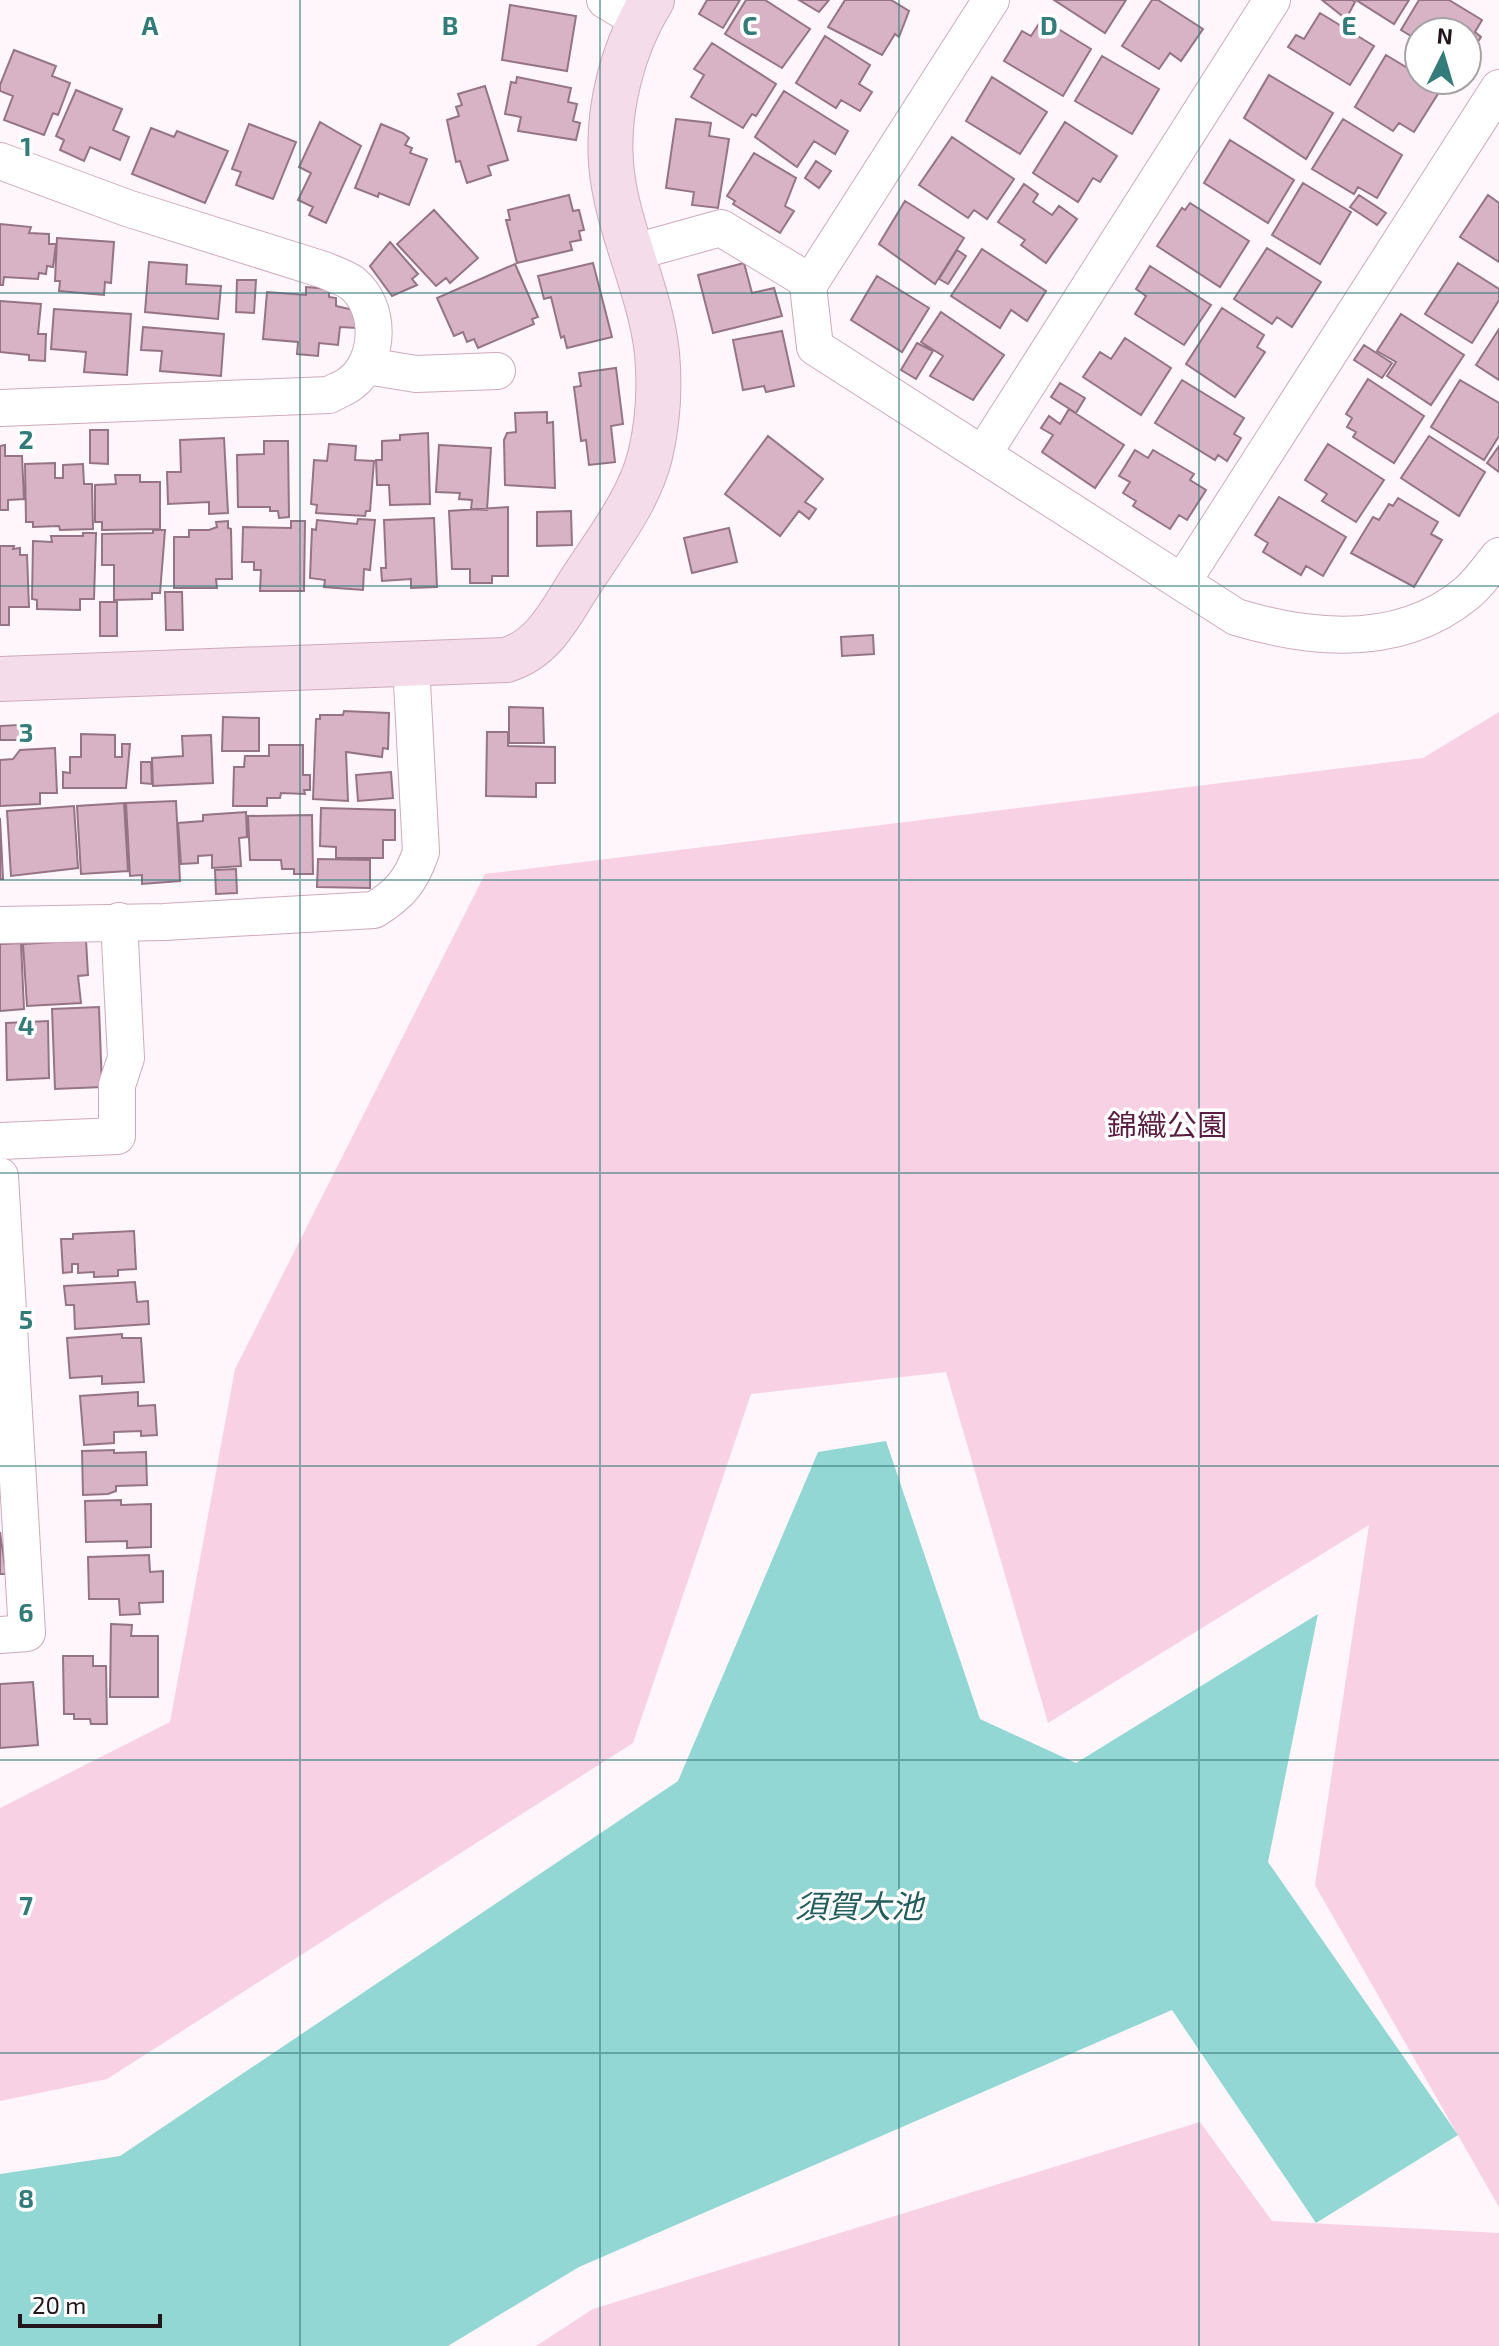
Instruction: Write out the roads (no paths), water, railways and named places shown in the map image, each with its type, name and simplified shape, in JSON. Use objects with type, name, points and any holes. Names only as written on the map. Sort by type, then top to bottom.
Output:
[{"type":"street","points":[[991,0],[810,282],[815,347],[1236,617],[1316,636],[1392,630],[1433,613],[1466,594],[1499,556]]},
{"type":"street","points":[[983,454],[1272,0]]},
{"type":"street","points":[[0,679],[506,660],[534,648],[631,503],[649,458],[657,410],[657,352],[615,189],[612,131],[616,89],[632,7]]},
{"type":"street","points":[[1183,581],[1499,88]]},
{"type":"street","points":[[0,161],[141,213],[324,270],[353,284],[369,305],[375,333],[367,366],[351,383],[329,395],[0,408]]},
{"type":"street","points":[[631,253],[721,228],[810,282]]},
{"type":"street","points":[[367,366],[416,374],[497,371]]},
{"type":"street","points":[[0,925],[164,922],[349,913],[374,910],[395,897],[411,880],[421,852],[411,664]]},
{"type":"street","points":[[0,1141],[117,1136],[117,1085],[126,1058],[119,921]]},
{"type":"street","points":[[0,1176],[27,1633],[0,1635]]},
{"type":"water","name":"須賀大池","points":[[886,1441],[980,1719],[1076,1763],[1318,1614],[1268,1862],[1458,2135],[1316,2223],[1172,2010],[579,2267],[448,2346],[0,2346],[0,2174],[120,2156],[678,1781],[818,1452]]},
{"type":"park label","name":"錦織公園","points":[[1167,1124]]}]
